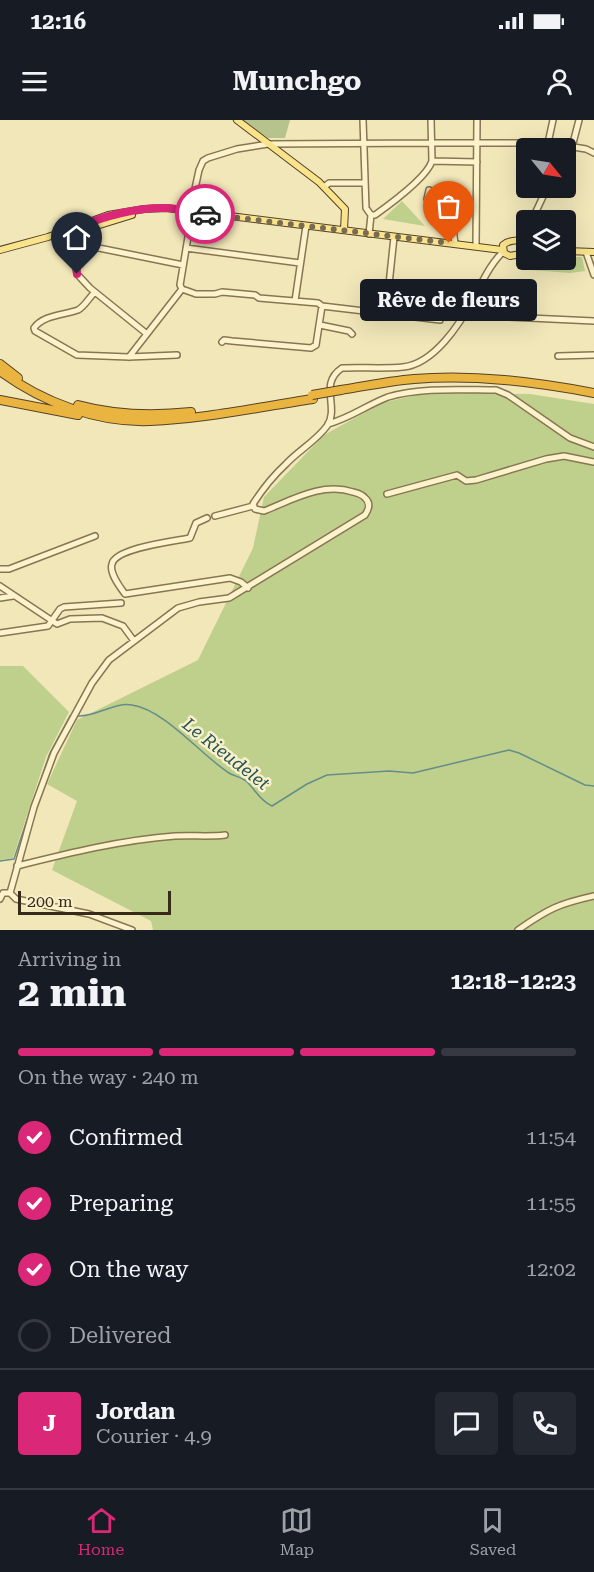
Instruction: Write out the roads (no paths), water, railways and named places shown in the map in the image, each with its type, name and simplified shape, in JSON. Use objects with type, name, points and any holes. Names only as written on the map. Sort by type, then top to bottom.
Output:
[{"type":"highway","points":[[0,364],[32,386],[70,402],[93,409],[134,414],[205,410],[313,397]]},
{"type":"highway","points":[[0,371],[43,397],[69,407],[116,419]]},
{"type":"highway","points":[[341,393],[415,379],[484,378],[594,393]]},
{"type":"highway","points":[[0,400],[97,418],[149,421],[341,393],[460,382],[531,387],[594,398]]},
{"type":"main road","points":[[237,120],[324,187],[345,209],[344,230]]},
{"type":"main road","points":[[0,250],[60,232],[77,230],[108,215],[166,208],[394,237],[487,246],[516,252]]},
{"type":"main road","points":[[504,250],[510,241],[516,241]]},
{"type":"main road","points":[[576,252],[594,252]]},
{"type":"street","points":[[363,120],[366,208],[373,215]]},
{"type":"street","points":[[369,234],[373,215],[424,174],[432,161],[431,120]]},
{"type":"street","points":[[476,246],[477,120]]},
{"type":"street","points":[[549,138],[553,120]]},
{"type":"street","points":[[574,138],[579,120]]},
{"type":"street","points":[[182,289],[180,285],[188,237],[188,212],[199,168],[208,158],[237,149],[268,144],[516,143]]},
{"type":"street","points":[[576,148],[594,153]]},
{"type":"street","points":[[432,161],[477,162]]},
{"type":"street","points":[[324,187],[329,183],[365,183]]},
{"type":"street","points":[[429,190],[427,199],[453,227],[455,244]]},
{"type":"street","points":[[295,301],[306,226]]},
{"type":"street","points":[[77,230],[84,245]]},
{"type":"street","points":[[386,314],[394,237]]},
{"type":"street","points":[[84,245],[183,265]]},
{"type":"street","points":[[84,245],[75,258],[77,274],[94,292],[147,334]]},
{"type":"street","points":[[186,248],[300,263]]},
{"type":"street","points":[[253,506],[285,464],[321,434],[328,424],[330,380],[335,372],[342,368],[404,367],[426,358],[443,343],[465,315],[495,261],[504,250]]},
{"type":"street","points":[[586,252],[594,275]]},
{"type":"street","points":[[182,289],[196,294],[222,292],[440,320]]},
{"type":"street","points":[[129,357],[182,289]]},
{"type":"street","points":[[389,291],[461,300]]},
{"type":"street","points":[[94,292],[80,309],[59,314],[36,324],[35,331],[77,355],[129,357],[177,355]]},
{"type":"street","points":[[222,342],[224,340],[311,348],[316,345],[322,306]]},
{"type":"street","points":[[465,315],[594,321]]},
{"type":"street","points":[[320,325],[349,331],[352,334]]},
{"type":"street","points":[[558,356],[594,355]]},
{"type":"street","points":[[328,424],[342,420],[367,405],[391,396],[417,392],[496,390],[508,395],[570,438],[594,447]]},
{"type":"street","points":[[387,494],[457,475],[466,481],[476,480],[546,459],[564,456],[594,462]]},
{"type":"street","points":[[10,893],[34,807],[54,753],[92,683],[109,660],[178,608],[199,602],[229,598],[352,525],[369,509],[367,499],[360,494],[332,487],[264,511],[253,506]]},
{"type":"street","points":[[215,516],[253,506]]},
{"type":"street","points":[[207,518],[196,523],[190,538],[138,547],[115,559],[111,564],[112,569],[125,594],[230,578],[241,582],[248,588]]},
{"type":"street","points":[[0,569],[9,569],[95,536]]},
{"type":"street","points":[[0,586],[57,624],[70,619],[102,618],[123,626],[134,641]]},
{"type":"street","points":[[0,598],[13,596]]},
{"type":"street","points":[[0,633],[48,626],[62,608],[121,603]]},
{"type":"street","points":[[17,866],[74,852],[134,842],[176,836],[225,835]]},
{"type":"street","points":[[1,895],[10,893]]},
{"type":"street","points":[[10,893],[16,899],[89,914],[132,930]]},
{"type":"street","points":[[518,930],[547,910],[594,896]]},
{"type":"waterway","name":"Le Rieudelet","points":[[78,716],[125,705],[132,705],[157,715],[218,765],[246,781],[261,798],[272,806],[307,784],[327,775],[389,771],[413,773],[509,750],[585,785],[594,786]]},
{"type":"waterway","name":"Le Rieudelet","points":[[33,803],[50,753],[70,716],[74,714]]},
{"type":"waterway","name":"Le Rieudelet","points":[[0,861],[14,859],[31,808]]},
{"type":"place","name":"Rêve de fleurs","points":[[449,243]]}]
